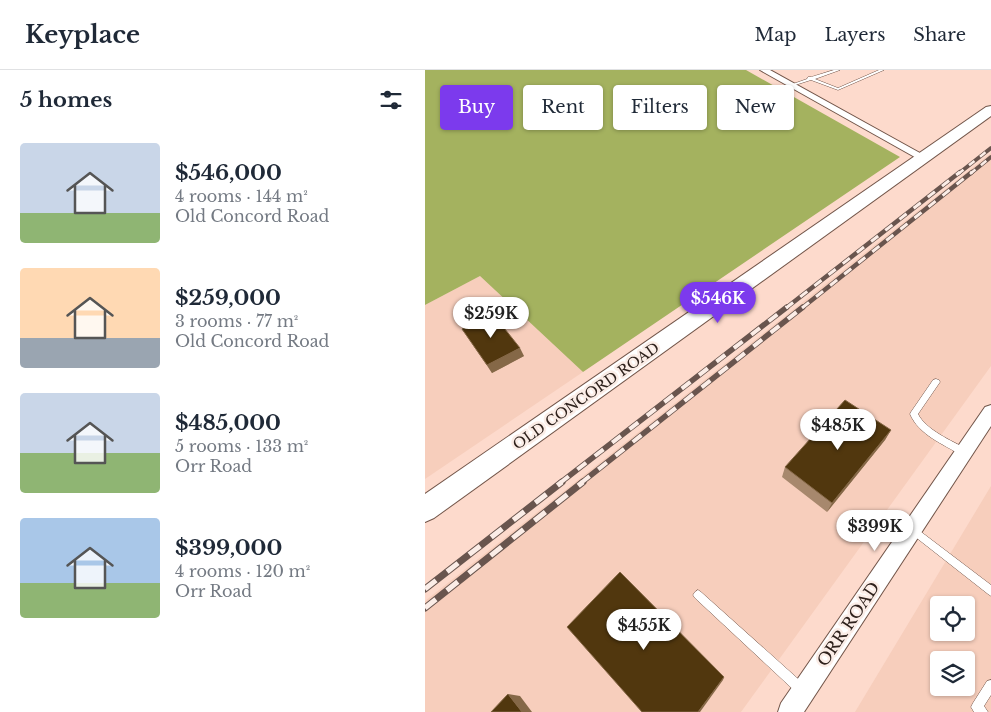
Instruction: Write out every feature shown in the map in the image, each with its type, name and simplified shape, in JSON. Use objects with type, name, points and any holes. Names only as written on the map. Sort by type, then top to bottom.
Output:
[{"type":"street","points":[[764,70],[792,85]]},
{"type":"street","points":[[794,86],[925,158]]},
{"type":"street","name":"OLD CONCORD ROAD","points":[[425,509],[991,110]]},
{"type":"street","name":"ORR ROAD","points":[[789,712],[991,412]]},
{"type":"lane","points":[[792,85],[838,70]]},
{"type":"lane","points":[[809,78],[838,89],[882,70]]},
{"type":"lane","points":[[936,382],[914,414],[915,419],[921,426],[964,452]]},
{"type":"lane","points":[[912,530],[991,591]]},
{"type":"lane","points":[[698,595],[803,691]]},
{"type":"lane","points":[[982,712],[977,708],[991,685]]},
{"type":"shaded area","points":[[991,153],[991,366],[741,712],[425,712],[425,601]]},
{"type":"shaded area","points":[[480,276],[583,372],[425,479],[425,305]]},
{"type":"shaded area","points":[[991,486],[991,712],[855,712]]},
{"type":"green space","points":[[425,70],[746,70],[773,85],[717,85],[717,130],[794,130],[794,97],[900,157],[583,372],[480,276],[425,305]]},
{"type":"building","points":[[493,314],[520,348],[487,365],[462,329]]},
{"type":"building","points":[[845,400],[891,430],[832,503],[785,467]]},
{"type":"building","points":[[620,572],[724,677],[698,712],[642,712],[567,627]]},
{"type":"building","points":[[508,694],[522,712],[491,712]]},
{"type":"railway","points":[[958,174],[991,148]]},
{"type":"railway","points":[[970,174],[991,157]]},
{"type":"railway","points":[[786,308],[960,172]]},
{"type":"railway","points":[[802,308],[972,172]]},
{"type":"railway","points":[[560,483],[787,307]]},
{"type":"railway","points":[[581,483],[803,307]]},
{"type":"railway","points":[[425,589],[562,482]]},
{"type":"railway","points":[[425,608],[583,482]]}]
